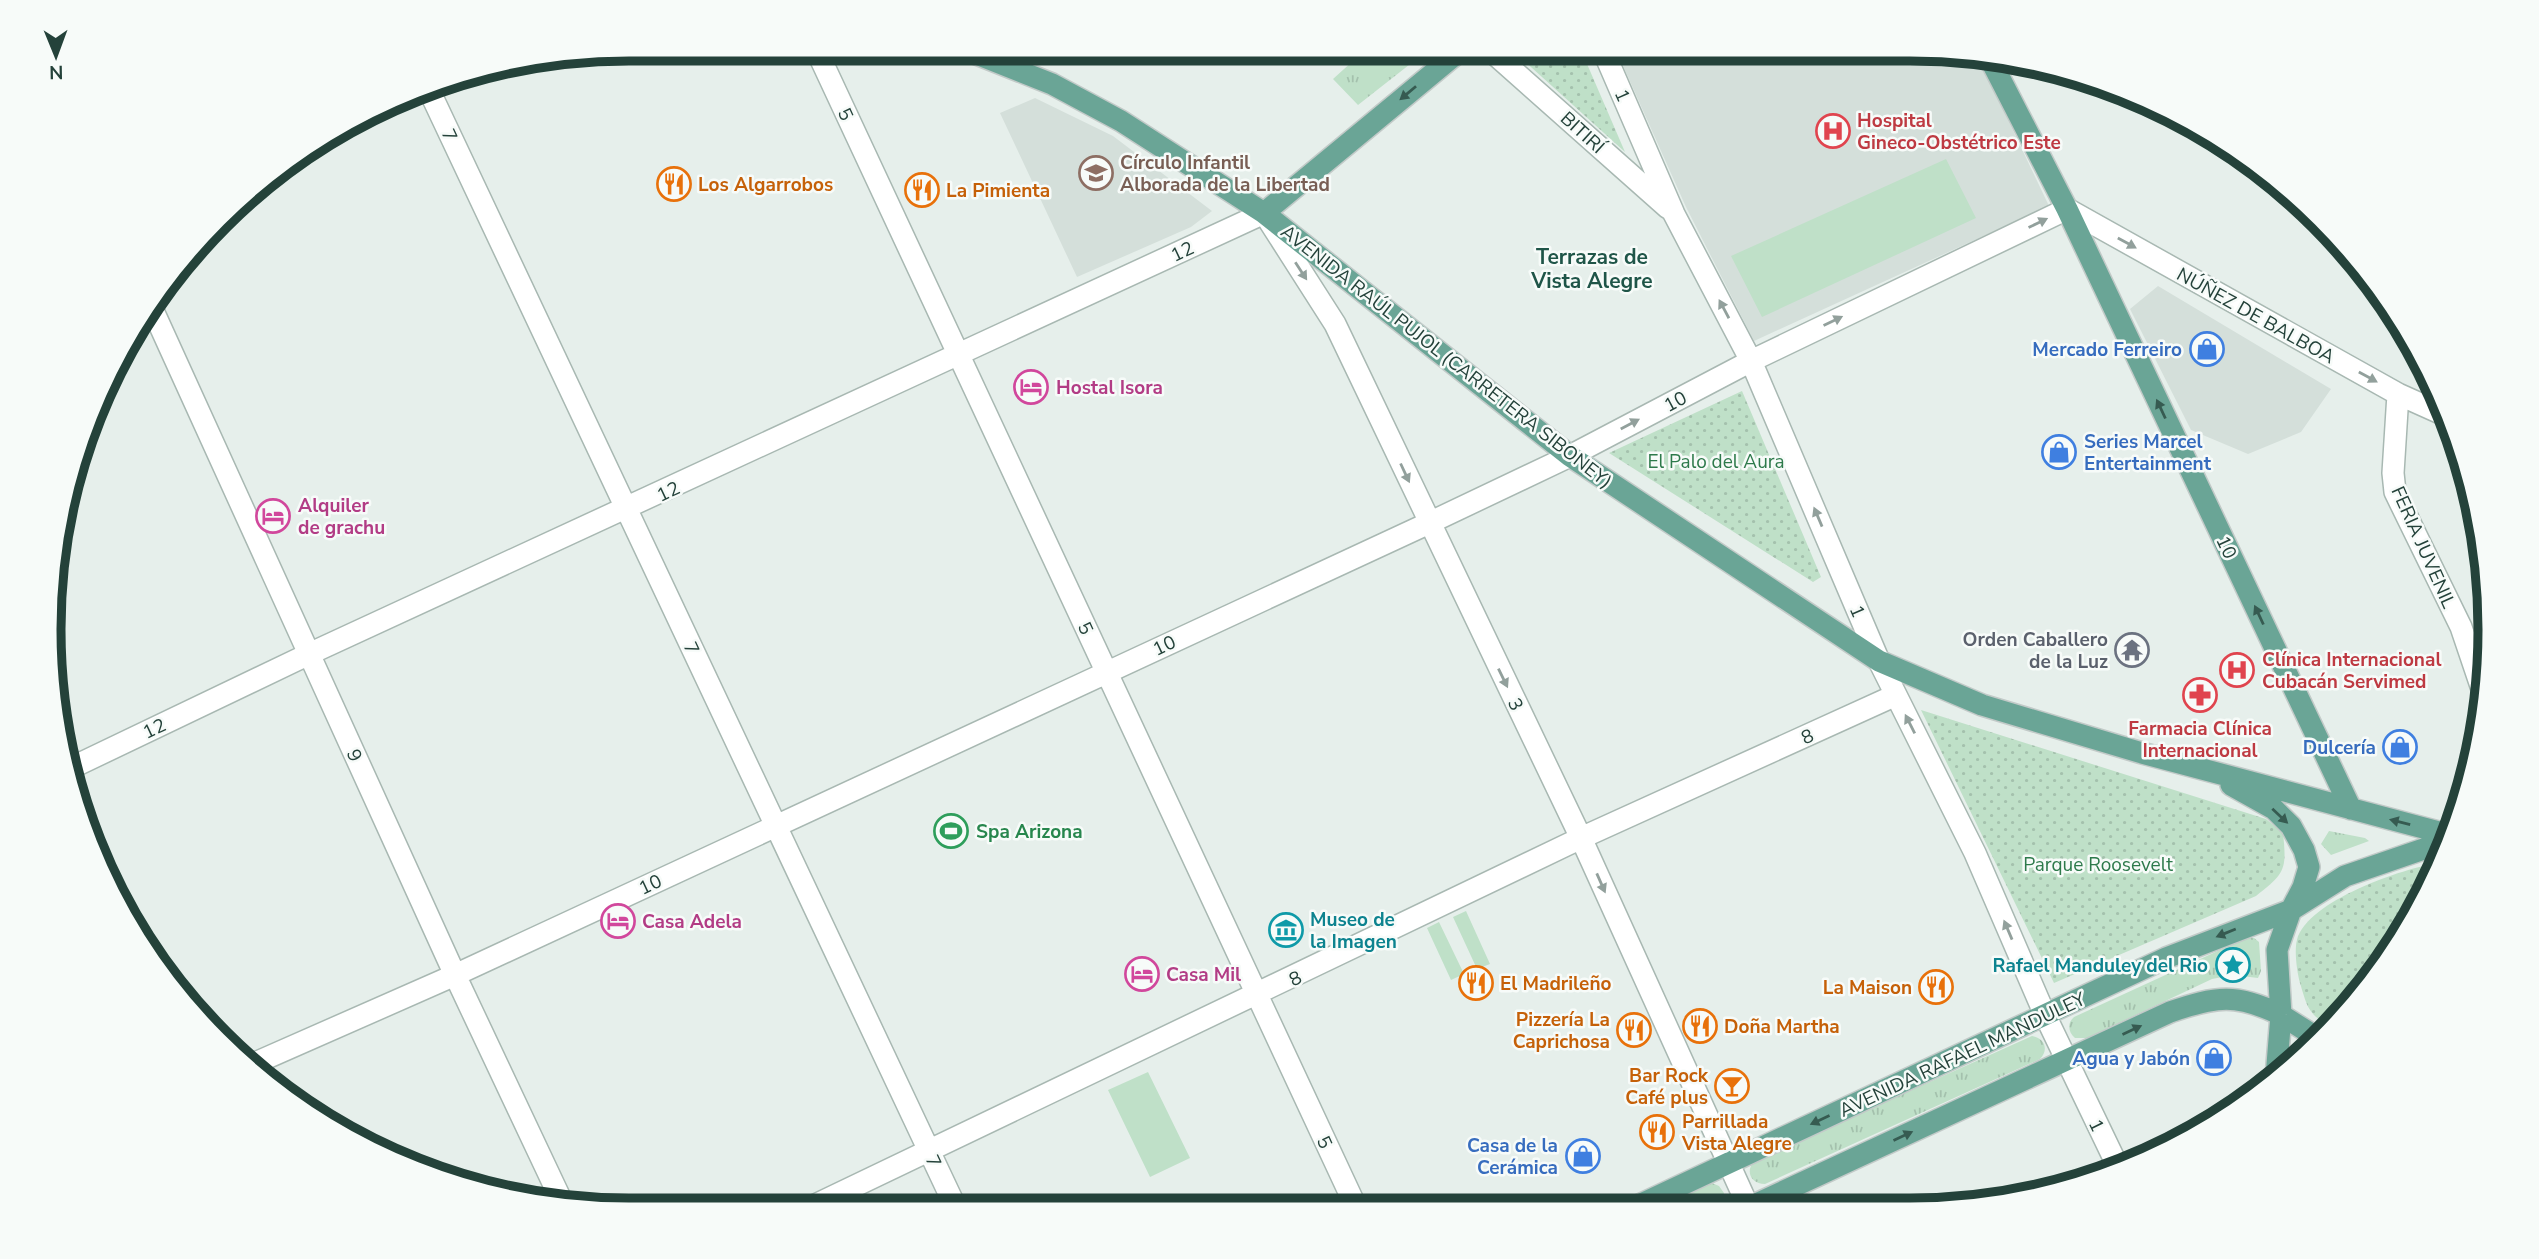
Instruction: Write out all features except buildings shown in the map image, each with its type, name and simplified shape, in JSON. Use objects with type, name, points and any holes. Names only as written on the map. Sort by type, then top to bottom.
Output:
[{"type":"main road","name":"AVENIDA RAÚL PUJOL (CARRETERA SIBONEY)","points":[[994,61],[1052,84],[1121,121],[1264,214],[1570,456],[1879,661],[1982,705],[2440,832]]},
{"type":"main road","points":[[1264,214],[1448,61]]},
{"type":"main road","name":"10","points":[[1995,68],[2067,209],[2351,809]]},
{"type":"main road","name":"AVENIDA RAÚL PUJOL (CARRETERA SIBONEY)","points":[[2201,768],[2274,809],[2291,826],[2304,850],[2309,867],[2277,950],[2281,1015],[2277,1062]]},
{"type":"main road","name":"AVENIDA RAFAEL MANDULEY","points":[[1654,1198],[2166,958],[2291,909],[2344,876],[2435,845]]},
{"type":"main road","points":[[1767,1198],[2170,1012],[2208,998],[2238,998],[2281,1015],[2309,1033]]},
{"type":"street","name":"5","points":[[822,61],[1352,1198]]},
{"type":"street","name":"BITIRÍ","points":[[1502,61],[1674,214]]},
{"type":"street","name":"1","points":[[1608,61],[1674,214],[1751,360],[1879,661],[1975,853],[2045,1015],[2114,1159]]},
{"type":"street","name":"7","points":[[432,97],[951,1198]]},
{"type":"street","name":"10","points":[[260,1061],[455,975],[1429,523],[1570,456],[1751,360],[2067,209]]},
{"type":"street","name":"NÚÑEZ DE BALBOA","points":[[2067,209],[2398,394],[2433,410]]},
{"type":"street","name":"12","points":[[78,765],[309,654],[627,510],[1264,214]]},
{"type":"street","name":"3","points":[[1264,214],[1335,324],[1580,838],[1746,1198]]},
{"type":"street","name":"9","points":[[156,316],[455,975],[558,1193]]},
{"type":"street","name":"FERIA JUVENIL","points":[[2398,394],[2393,473],[2395,492],[2461,627],[2476,673]]},
{"type":"street","name":"8","points":[[830,1198],[1257,996],[1580,838],[1896,695]]},
{"type":"shaded area","name":"Hospital Gineco-Obstétrico Este","points":[[1621,61],[1910,61],[1982,66],[2049,206],[1754,341],[1686,207]]},
{"type":"shaded area","name":"Círculo Infantil Alborada de la Libertad","points":[[1035,98],[1113,136],[1212,211],[1191,227],[1077,277],[1000,113]]},
{"type":"shaded area","name":"Mercado Ferreiro","points":[[2158,286],[2331,389],[2301,432],[2248,454],[2191,430],[2130,309]]},
{"type":"green space","points":[[1353,61],[1414,61],[1358,105],[1333,79]]},
{"type":"green space","points":[[1524,61],[1586,61],[1625,152]]},
{"type":"green space","points":[[1946,159],[1976,218],[1762,317],[1731,256]]},
{"type":"green space","name":"El Palo del Aura","points":[[1742,391],[1821,577],[1813,582],[1609,453]]},
{"type":"green space","name":"Parque Roosevelt","points":[[1921,710],[2266,819],[2283,833],[2285,855],[2282,870],[2273,882],[2256,896],[2054,983]]},
{"type":"green space","points":[[2329,831],[2369,841],[2331,855],[2321,844]]},
{"type":"green space","points":[[2426,865],[2402,914],[2382,945],[2321,1021],[2304,997],[2296,962],[2297,940],[2304,926],[2318,912],[2358,889]]},
{"type":"green space","points":[[1466,911],[1490,964],[1477,969],[1453,917]]},
{"type":"green space","points":[[1439,922],[1464,974],[1451,980],[1427,928]]},
{"type":"green space","points":[[2246,938],[2254,938],[2259,942],[2261,971],[2258,978],[2233,975],[2212,979],[2087,1038],[2075,1038],[2071,1033],[2069,1025],[2074,1017]]},
{"type":"green space","points":[[2032,1036],[2043,1042],[2045,1048],[2040,1059],[1765,1184],[1756,1182],[1751,1177],[1750,1169],[1754,1161]]},
{"type":"green space","points":[[1148,1072],[1190,1158],[1150,1177],[1108,1090]]},
{"type":"green space","points":[[1712,1183],[1719,1186],[1724,1193],[1723,1198],[1679,1198]]},
{"type":"place","name":"Hospital Gineco-Obstétrico Este","points":[[1833,131]]},
{"type":"place","name":"Círculo Infantil Alborada de la Libertad","points":[[1096,173]]},
{"type":"place","name":"Los Algarrobos","points":[[674,184]]},
{"type":"place","name":"La Pimienta","points":[[922,190]]},
{"type":"place","name":"Mercado Ferreiro","points":[[2207,349]]},
{"type":"place","name":"Hostal Isora","points":[[1031,387]]},
{"type":"place","name":"Series Marcel Entertainment","points":[[2059,452]]},
{"type":"place","name":"Alquiler de grachu","points":[[273,516]]},
{"type":"place","name":"Orden Caballero de la Luz","points":[[2132,650]]},
{"type":"place","name":"Clínica Internacional Cubacán Servimed","points":[[2237,670]]},
{"type":"place","name":"Farmacia Clínica Internacional","points":[[2200,695]]},
{"type":"place","name":"Dulcería","points":[[2400,747]]},
{"type":"place","name":"Spa Arizona","points":[[951,831]]},
{"type":"place","name":"Casa Adela","points":[[618,921]]},
{"type":"place","name":"Museo de la Imagen","points":[[1286,930]]},
{"type":"place","name":"Rafael Manduley del Rio","points":[[2233,965]]},
{"type":"place","name":"Casa Mil","points":[[1142,974]]},
{"type":"place","name":"El Madrileño","points":[[1476,983]]},
{"type":"place","name":"La Maison","points":[[1936,987]]},
{"type":"place","name":"Doña Martha","points":[[1700,1026]]},
{"type":"place","name":"Pizzería La Caprichosa","points":[[1634,1030]]},
{"type":"place","name":"Agua y Jabón","points":[[2214,1058]]},
{"type":"place","name":"Bar Rock Café plus","points":[[1732,1086]]},
{"type":"place","name":"Parrillada Vista Alegre","points":[[1657,1132]]},
{"type":"place","name":"Casa de la Cerámica","points":[[1583,1156]]},
{"type":"district","name":"Terrazas de Vista Alegre","points":[[1592,269]]}]
